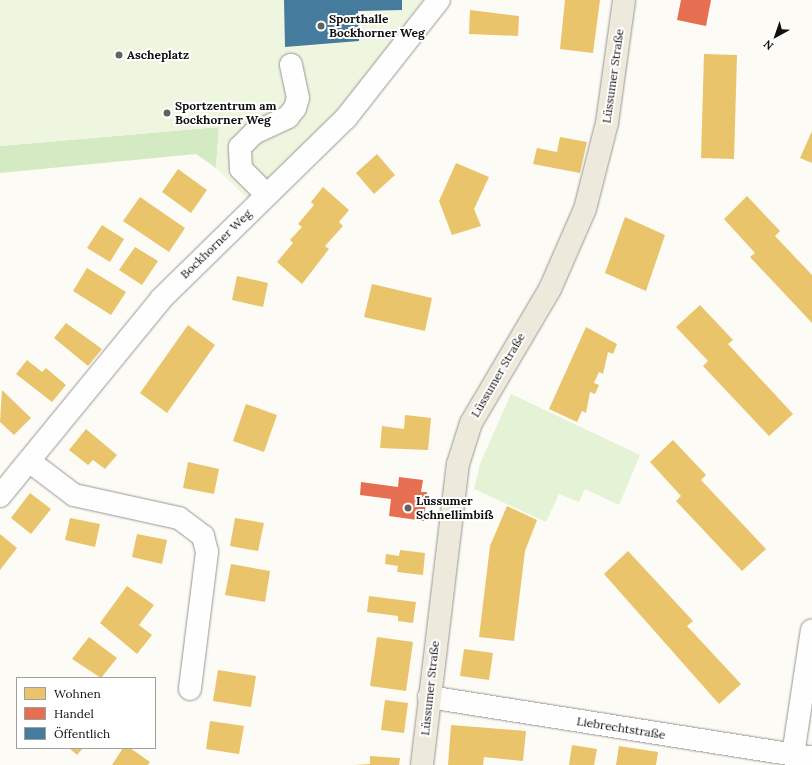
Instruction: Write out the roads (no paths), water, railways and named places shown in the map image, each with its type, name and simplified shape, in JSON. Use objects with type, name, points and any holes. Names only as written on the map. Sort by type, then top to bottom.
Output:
[{"type":"main road","name":"Lüssumer Straße","points":[[422,765],[458,464],[471,423],[553,282],[585,209],[607,123],[624,0]]},
{"type":"street","name":"Bockhorner Weg","points":[[0,496],[161,299],[346,118],[439,0]]},
{"type":"street","points":[[267,195],[241,169],[240,147],[254,133],[288,116],[295,108],[298,98],[291,65]]},
{"type":"street","points":[[29,461],[74,494],[179,518],[203,536],[207,552],[190,689]]},
{"type":"street","points":[[802,756],[812,630]]},
{"type":"street","name":"Liebrechtstraße","points":[[429,697],[802,756]]},
{"type":"place","name":"Sporthalle Bockhorner Weg","points":[[321,26]]},
{"type":"place","name":"Ascheplatz","points":[[119,55]]},
{"type":"place","name":"Sportzentrum am Bockhorner Weg","points":[[167,113]]},
{"type":"place","name":"Lüssumer Schnellimbiß","points":[[408,508]]}]
